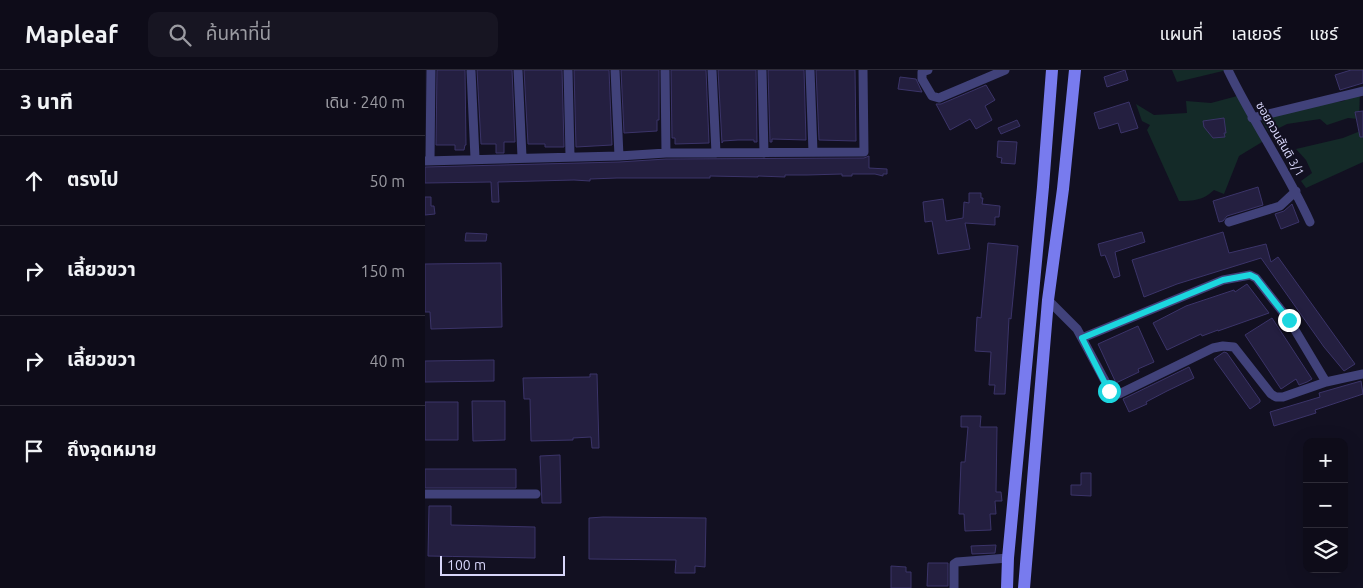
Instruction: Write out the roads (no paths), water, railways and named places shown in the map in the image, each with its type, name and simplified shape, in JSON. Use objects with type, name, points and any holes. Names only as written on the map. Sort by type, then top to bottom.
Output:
[{"type":"main road","points":[[1007,588],[1007,558],[1043,187],[1052,70]]},
{"type":"main road","points":[[1024,588],[1047,300],[1063,188],[1075,70]]},
{"type":"main road","points":[[1043,187],[1063,188]]},
{"type":"street","points":[[431,70],[427,161],[666,153],[864,152],[863,70]]},
{"type":"street","points":[[518,70],[522,157]]},
{"type":"street","points":[[568,70],[570,156]]},
{"type":"street","points":[[615,70],[619,156]]},
{"type":"street","points":[[665,70],[666,153]]},
{"type":"street","points":[[713,70],[716,153]]},
{"type":"street","points":[[762,70],[764,152]]},
{"type":"street","points":[[810,70],[813,152]]},
{"type":"street","points":[[928,70],[922,72],[922,79],[932,96],[939,98],[1005,70]]},
{"type":"street","name":"ซอยควนสันติ 3/1","points":[[1228,70],[1252,118],[1267,139],[1296,191],[1310,222]]},
{"type":"street","points":[[471,71],[475,158]]},
{"type":"street","points":[[1252,118],[1363,91]]},
{"type":"street","points":[[1229,222],[1280,206],[1296,191]]},
{"type":"street","points":[[1082,338],[1223,280],[1250,275],[1256,278],[1289,320],[1326,382]]},
{"type":"street","points":[[1047,300],[1077,329],[1112,394],[1119,394],[1213,348],[1223,346],[1233,347],[1271,394],[1276,397],[1283,397],[1326,382],[1363,374]]},
{"type":"street","points":[[425,494],[536,494]]},
{"type":"street","points":[[954,588],[953,568],[957,562],[1007,558]]}]
